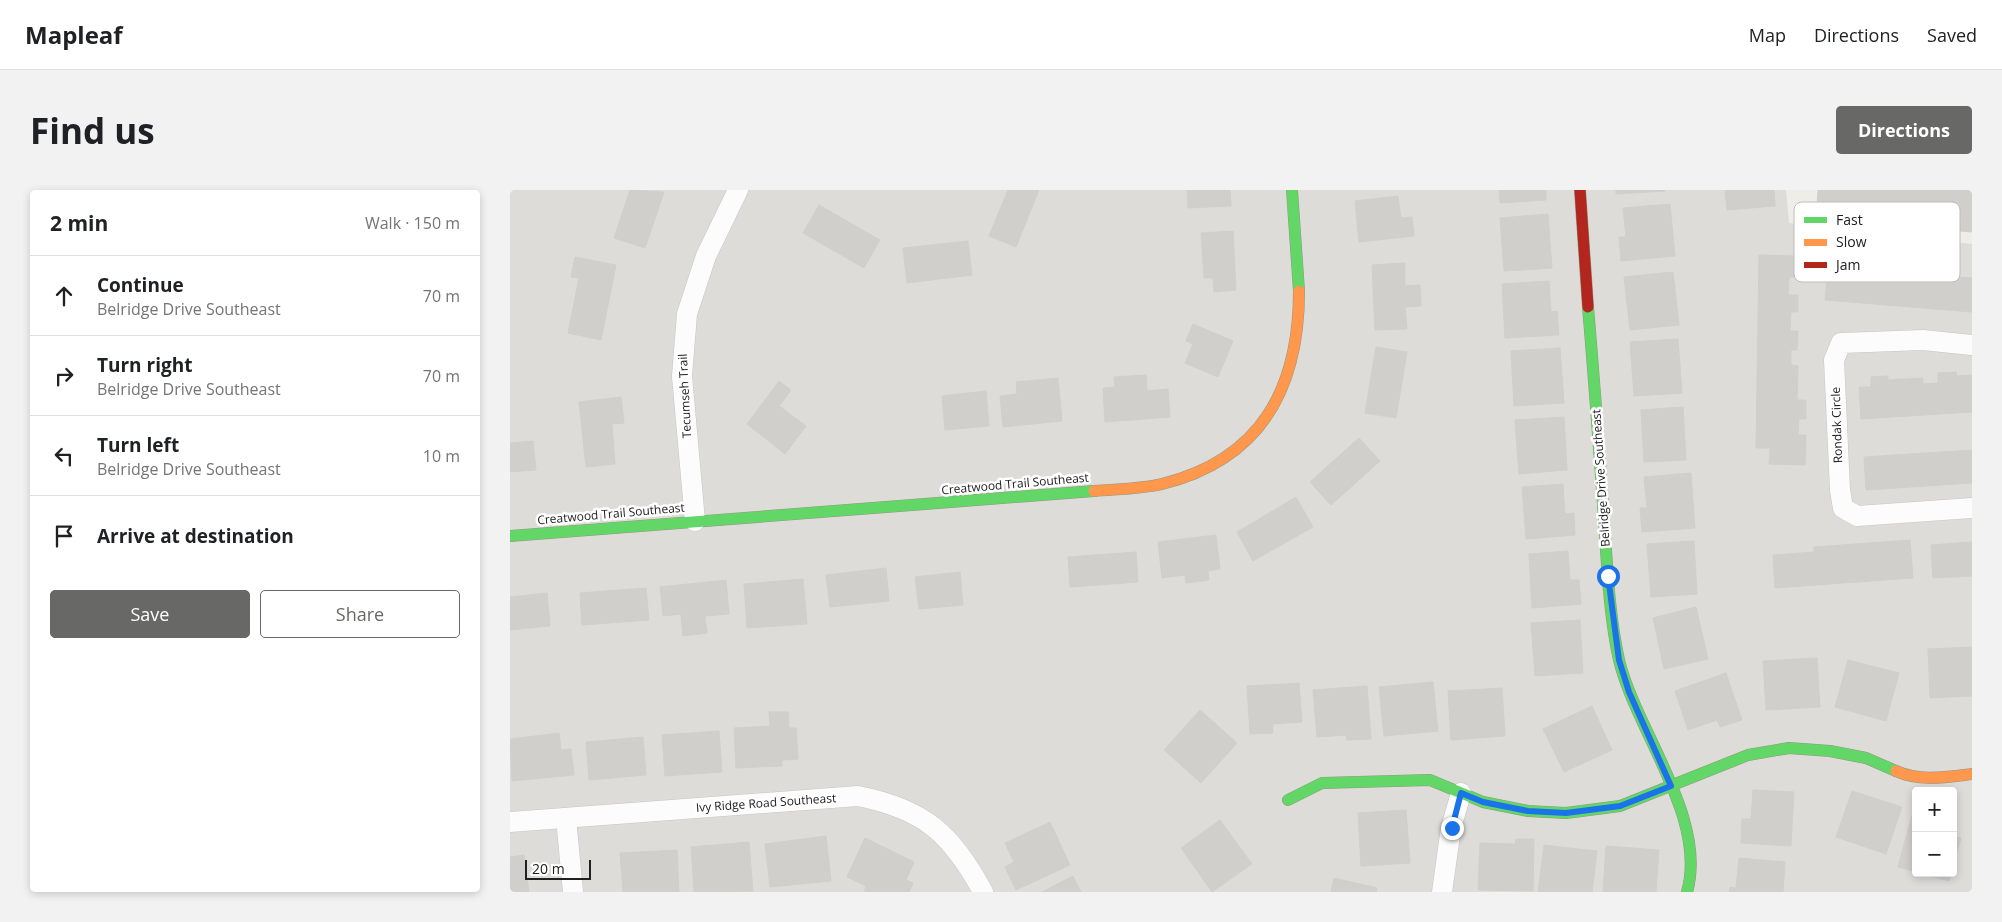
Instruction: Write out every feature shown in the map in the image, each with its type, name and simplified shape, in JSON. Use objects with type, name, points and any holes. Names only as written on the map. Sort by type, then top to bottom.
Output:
[{"type":"street","name":"Tecumseh Trail","points":[[695,522],[682,376],[687,314],[706,256],[738,190]]},
{"type":"street","name":"Creatwood Trail Southeast","points":[[510,536],[1011,499],[1160,484],[1193,474],[1227,456],[1257,430],[1275,403],[1290,372],[1300,335],[1300,298],[1292,190]]},
{"type":"street","name":"Belridge Drive Southeast","points":[[1580,190],[1608,576],[1619,660],[1629,692],[1671,786],[1687,828],[1690,878],[1687,892]]},
{"type":"street","name":"Rondak Circle","points":[[1972,345],[1923,340],[1840,343],[1834,360],[1840,490],[1843,508],[1857,516],[1972,508]]},
{"type":"street","points":[[1288,800],[1322,783],[1430,780],[1483,802],[1528,811],[1566,813],[1620,806],[1748,754],[1789,748],[1830,751],[1866,758],[1907,776],[1937,778],[1972,774]]},
{"type":"street","points":[[1442,892],[1452,828],[1461,793]]},
{"type":"street","name":"Ivy Ridge Road Southeast","points":[[510,822],[858,796],[886,802],[910,811],[932,825],[954,845],[983,892]]},
{"type":"street","points":[[566,818],[574,892]]},
{"type":"shaded area","points":[[510,190],[1786,190],[1789,223],[1794,224],[1794,282],[1960,282],[1960,243],[1972,244],[1972,892],[510,892]]},
{"type":"building","points":[[630,190],[664,192],[645,248],[614,238]]},
{"type":"building","points":[[1008,190],[1039,190],[1016,247],[989,236]]},
{"type":"building","points":[[1187,190],[1230,190],[1231,206],[1188,208]]},
{"type":"building","points":[[1499,190],[1546,190],[1546,200],[1500,203]]},
{"type":"building","points":[[1616,190],[1665,190],[1665,191],[1616,194]]},
{"type":"building","points":[[1725,190],[1774,190],[1775,206],[1727,210]]},
{"type":"building","points":[[1818,190],[1972,190],[1972,232],[1960,231],[1960,202],[1817,202]]},
{"type":"building","points":[[1398,196],[1401,218],[1412,217],[1414,236],[1359,242],[1355,201]]},
{"type":"building","points":[[1670,204],[1675,256],[1621,261],[1619,237],[1626,237],[1623,208]]},
{"type":"building","points":[[819,205],[880,240],[864,268],[803,233]]},
{"type":"building","points":[[1548,214],[1552,268],[1504,271],[1500,218]]},
{"type":"building","points":[[1233,231],[1236,290],[1214,292],[1213,278],[1204,278],[1201,233]]},
{"type":"building","points":[[968,241],[972,275],[907,283],[903,248]]},
{"type":"building","points":[[1759,255],[1794,256],[1794,277],[1789,277],[1788,295],[1798,295],[1798,312],[1791,312],[1790,331],[1798,331],[1797,350],[1791,350],[1791,365],[1798,366],[1797,400],[1806,400],[1806,419],[1799,419],[1798,435],[1806,435],[1805,465],[1769,464],[1770,448],[1756,448]]},
{"type":"building","points":[[575,257],[616,265],[601,340],[568,333],[579,278],[571,277]]},
{"type":"building","points":[[1405,263],[1405,286],[1420,285],[1421,306],[1405,307],[1407,329],[1375,330],[1372,265]]},
{"type":"building","points":[[1673,272],[1679,325],[1630,330],[1624,277]]},
{"type":"building","points":[[1960,277],[1972,278],[1972,312],[1825,300],[1827,282],[1960,282]]},
{"type":"building","points":[[1549,281],[1551,312],[1557,311],[1559,335],[1505,338],[1502,284]]},
{"type":"building","points":[[1193,324],[1233,341],[1218,377],[1185,363],[1193,344],[1186,341]]},
{"type":"building","points":[[1678,339],[1682,393],[1634,396],[1630,342]]},
{"type":"building","points":[[1376,347],[1407,352],[1396,418],[1365,413]]},
{"type":"building","points":[[1560,348],[1564,403],[1514,406],[1511,351]]},
{"type":"building","points":[[1956,372],[1957,376],[1972,375],[1972,412],[1861,419],[1859,387],[1871,387],[1871,377],[1888,376],[1888,380],[1923,378],[1923,384],[1938,383],[1938,373]]},
{"type":"building","points":[[1146,375],[1147,391],[1168,389],[1170,417],[1105,422],[1103,388],[1115,387],[1114,377]]},
{"type":"building","points":[[1058,378],[1062,421],[1003,427],[1000,396],[1017,394],[1016,382]]},
{"type":"building","points":[[779,381],[791,390],[779,406],[806,426],[785,454],[747,424]]},
{"type":"building","points":[[986,391],[989,426],[945,430],[942,396]]},
{"type":"building","points":[[621,397],[624,423],[612,424],[615,464],[586,467],[579,402]]},
{"type":"building","points":[[1683,407],[1686,460],[1644,462],[1641,410]]},
{"type":"building","points":[[1564,417],[1567,470],[1519,474],[1515,420]]},
{"type":"building","points":[[1359,438],[1380,461],[1331,505],[1310,482]]},
{"type":"building","points":[[533,441],[536,470],[510,472],[510,443]]},
{"type":"building","points":[[1972,450],[1972,483],[1866,490],[1864,457]]},
{"type":"building","points":[[1691,473],[1695,528],[1642,532],[1640,508],[1647,508],[1644,477]]},
{"type":"building","points":[[1563,484],[1565,514],[1574,513],[1575,535],[1526,539],[1522,487]]},
{"type":"building","points":[[1296,497],[1313,527],[1253,561],[1237,532]]},
{"type":"building","points":[[1216,535],[1220,569],[1208,571],[1209,580],[1186,583],[1185,575],[1162,578],[1158,542]]},
{"type":"building","points":[[1910,540],[1913,578],[1775,588],[1773,555],[1814,552],[1814,547]]},
{"type":"building","points":[[1694,541],[1697,594],[1651,597],[1647,544]]},
{"type":"building","points":[[1972,542],[1972,576],[1933,578],[1931,545]]},
{"type":"building","points":[[1568,551],[1570,580],[1579,580],[1581,604],[1532,608],[1529,554]]},
{"type":"building","points":[[1136,552],[1138,582],[1070,587],[1068,557]]},
{"type":"building","points":[[886,568],[889,601],[830,607],[826,575]]},
{"type":"building","points":[[960,572],[963,605],[919,609],[915,577]]},
{"type":"building","points":[[803,579],[807,624],[747,628],[744,584]]},
{"type":"building","points":[[726,580],[729,614],[705,616],[707,633],[683,636],[681,614],[663,616],[660,587]]},
{"type":"building","points":[[646,588],[649,620],[582,625],[580,593]]},
{"type":"building","points":[[547,593],[550,626],[510,630],[510,597]]},
{"type":"building","points":[[1696,607],[1708,659],[1664,669],[1653,618]]},
{"type":"building","points":[[1580,620],[1583,673],[1535,676],[1531,623]]},
{"type":"building","points":[[1972,647],[1972,696],[1930,698],[1928,649]]},
{"type":"building","points":[[1817,658],[1820,707],[1766,710],[1763,661]]},
{"type":"building","points":[[1848,660],[1899,673],[1886,721],[1835,707]]},
{"type":"building","points":[[1726,673],[1742,720],[1720,727],[1717,720],[1688,730],[1675,691]]},
{"type":"building","points":[[1433,682],[1438,731],[1384,736],[1379,687]]},
{"type":"building","points":[[1299,683],[1302,722],[1273,724],[1273,733],[1250,734],[1247,686]]},
{"type":"building","points":[[1367,686],[1371,739],[1347,740],[1346,735],[1317,737],[1313,690]]},
{"type":"building","points":[[1502,688],[1505,736],[1451,740],[1448,691]]},
{"type":"building","points":[[1592,706],[1612,750],[1564,772],[1543,729]]},
{"type":"building","points":[[1200,710],[1237,743],[1201,783],[1164,750]]},
{"type":"building","points":[[769,712],[788,712],[789,728],[796,728],[798,759],[782,760],[782,766],[736,768],[734,728],[770,726]]},
{"type":"building","points":[[719,731],[722,772],[665,776],[662,735]]},
{"type":"building","points":[[559,733],[561,750],[571,749],[574,775],[512,781],[510,739]]},
{"type":"building","points":[[643,737],[646,775],[589,780],[586,742]]},
{"type":"building","points":[[1753,790],[1794,792],[1791,846],[1741,843],[1742,819],[1751,819]]},
{"type":"building","points":[[1852,791],[1902,807],[1886,854],[1836,837]]},
{"type":"building","points":[[1406,810],[1410,863],[1361,866],[1358,813]]},
{"type":"building","points":[[1912,815],[1912,871],[1898,867]]},
{"type":"building","points":[[1220,820],[1252,864],[1212,892],[1181,848]]},
{"type":"building","points":[[1050,822],[1070,865],[1016,890],[1005,867],[1014,862],[1005,843]]},
{"type":"building","points":[[826,836],[831,881],[770,887],[765,844]]},
{"type":"building","points":[[1957,837],[1961,838],[1957,852]]},
{"type":"building","points":[[865,838],[914,862],[906,880],[913,883],[909,892],[864,892],[866,886],[847,877]]},
{"type":"building","points":[[1516,839],[1534,839],[1533,891],[1478,890],[1480,843],[1515,844]]},
{"type":"building","points":[[749,842],[753,891],[694,892],[691,847]]},
{"type":"building","points":[[1544,845],[1597,851],[1592,892],[1538,892]]},
{"type":"building","points":[[1606,846],[1659,850],[1656,892],[1603,892]]},
{"type":"building","points":[[677,850],[679,892],[623,892],[620,853]]},
{"type":"building","points":[[524,855],[529,892],[510,892],[510,857]]},
{"type":"building","points":[[1739,858],[1785,862],[1783,892],[1729,892],[1730,887],[1736,888]]},
{"type":"building","points":[[1073,876],[1081,892],[1042,892]]},
{"type":"building","points":[[1934,877],[1950,877],[1949,881]]},
{"type":"building","points":[[1334,878],[1377,888],[1376,892],[1331,892]]},
{"type":"traffic: fast","points":[[1292,190],[1299,291]]},
{"type":"traffic: fast","points":[[1588,307],[1609,589],[1616,643],[1619,660],[1628,687],[1667,775],[1688,835],[1691,864],[1687,892]]},
{"type":"traffic: fast","points":[[510,536],[1094,491]]},
{"type":"traffic: fast","points":[[1288,800],[1322,783],[1430,780],[1483,802],[1528,811],[1566,813],[1620,806],[1748,755],[1789,748],[1830,751],[1866,758],[1896,771]]},
{"type":"traffic: slow","points":[[1094,491],[1154,486],[1197,473],[1226,457],[1249,438],[1268,414],[1282,388],[1292,359],[1297,326],[1299,291]]},
{"type":"traffic: slow","points":[[1896,771],[1924,778],[1972,774]]},
{"type":"traffic: jam","points":[[1580,190],[1588,307]]},
{"type":"route","points":[[1452,828],[1461,793],[1483,802],[1528,811],[1566,813],[1620,806],[1671,786],[1629,692],[1619,660],[1608,576]]}]
